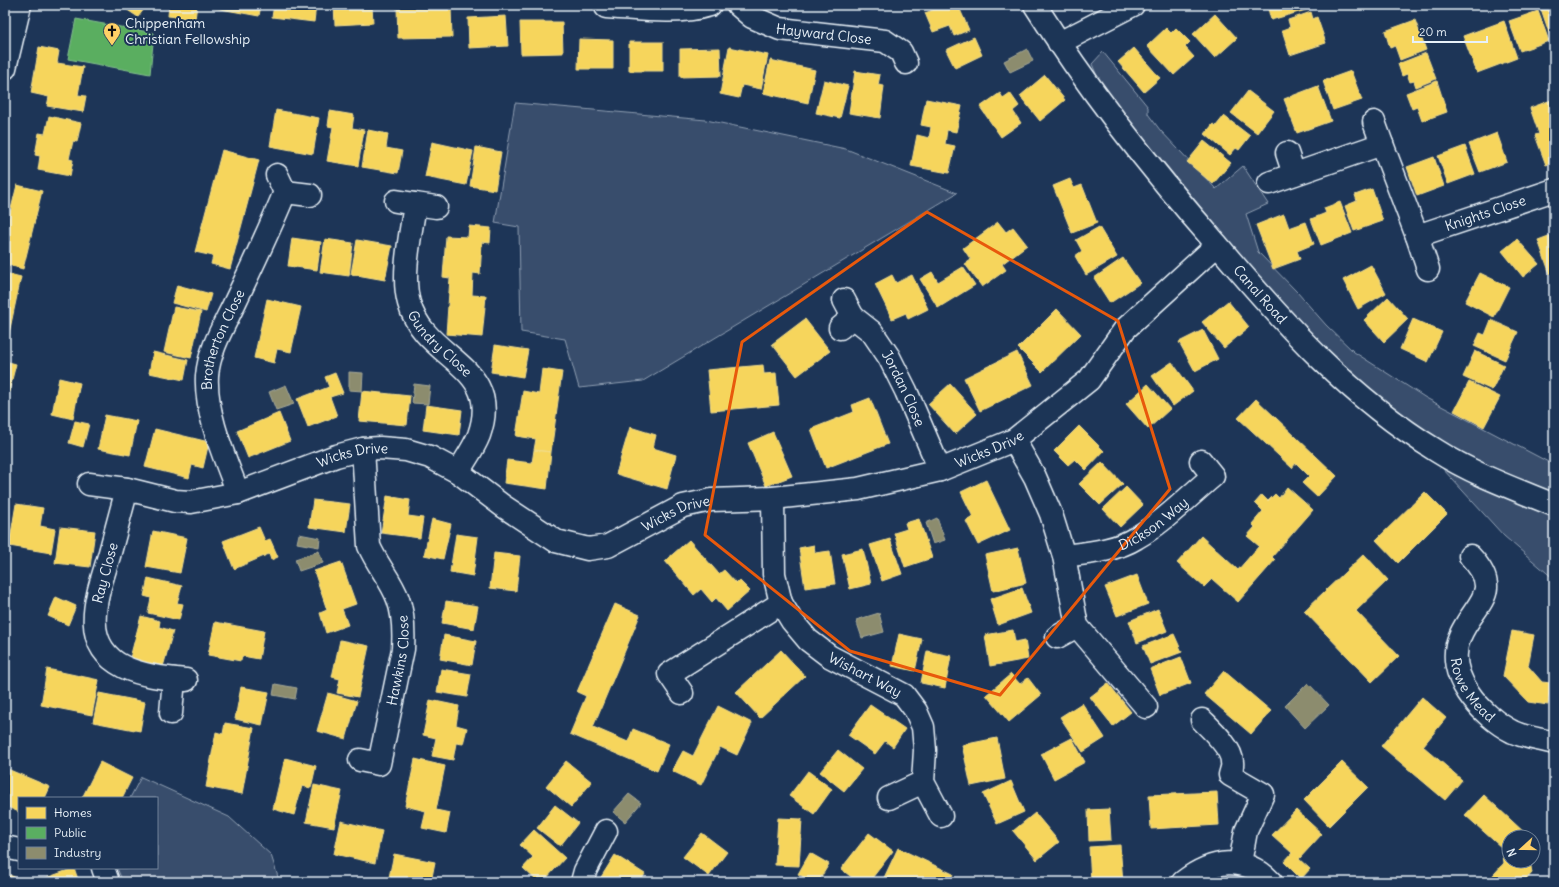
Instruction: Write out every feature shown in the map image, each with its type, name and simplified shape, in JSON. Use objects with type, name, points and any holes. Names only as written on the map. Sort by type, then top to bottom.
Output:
[{"type":"street","points":[[5,68],[20,5]]},
{"type":"street","points":[[606,5],[606,8],[696,10],[710,5]]},
{"type":"street","name":"Hayward Close","points":[[738,5],[752,17],[780,29],[886,41],[901,52],[906,63]]},
{"type":"street","name":"Canal Road","points":[[1035,5],[1059,43],[1150,165],[1270,307],[1322,363],[1386,416],[1437,452],[1482,475],[1554,505]]},
{"type":"street","points":[[1059,43],[1133,5]]},
{"type":"street","points":[[1374,122],[1428,269]]},
{"type":"street","points":[[1269,182],[1382,144]]},
{"type":"street","points":[[1287,153],[1294,174]]},
{"type":"street","name":"Brotherton Close","points":[[238,493],[220,445],[208,394],[207,376],[214,347],[271,227],[281,184],[310,196]]},
{"type":"street","name":"Knights Close","points":[[1417,236],[1554,190]]},
{"type":"street","name":"Gundry Close","points":[[416,204],[407,272],[406,288],[409,303],[423,330],[433,343],[468,371],[477,382],[483,397],[485,413],[478,436],[458,472]]},
{"type":"street","name":"Wicks Drive","points":[[89,484],[127,489],[175,500],[191,502],[238,493],[336,456],[363,449],[380,448],[406,450],[430,457],[458,472],[503,506],[556,541],[588,549],[608,546],[683,506],[711,500],[773,498],[858,489],[940,470],[1014,440],[1089,380],[1125,329],[1217,245]]},
{"type":"street","name":"Jordan Close","points":[[846,315],[872,332],[889,357],[906,390],[940,470]]},
{"type":"street","points":[[1014,440],[1035,477],[1051,514],[1064,556],[1083,633],[1146,707]]},
{"type":"street","name":"Hawkins Close","points":[[360,760],[379,764],[403,649],[404,630],[398,598],[374,559],[369,546],[363,449]]},
{"type":"street","name":"Dickson Way","points":[[1064,556],[1096,551],[1135,539],[1213,476],[1201,461]]},
{"type":"street","name":"Ray Close","points":[[127,489],[99,588],[94,626],[99,644],[109,657],[124,667],[180,680],[171,713]]},
{"type":"street","name":"Wishart Way","points":[[773,498],[774,574],[781,603],[792,621],[808,640],[829,656],[904,695],[916,710],[923,727],[925,750],[923,782]]},
{"type":"street","name":"Rowe Mead","points":[[1470,556],[1479,566],[1486,584],[1482,601],[1459,637],[1456,657],[1457,667],[1464,684],[1484,711],[1500,725],[1514,732],[1554,744]]},
{"type":"street","points":[[682,693],[669,674],[781,603]]},
{"type":"street","points":[[1057,637],[1083,633]]},
{"type":"street","points":[[1202,720],[1215,733],[1226,748],[1232,761],[1230,775],[1263,794],[1246,831],[1240,863]]},
{"type":"street","points":[[889,798],[923,782],[941,816]]},
{"type":"street","points":[[582,882],[585,871],[606,831]]},
{"type":"street","points":[[5,847],[18,850]]},
{"type":"street","points":[[1183,882],[1197,872],[1212,866],[1240,863],[1253,867],[1263,873],[1271,882]]},
{"type":"street","points":[[103,869],[108,882]]},
{"type":"highlighted area","points":[[927,212],[1118,321],[1170,489],[1000,695],[850,651],[705,535],[742,342]]},
{"type":"shaded area","points":[[1103,52],[1148,107],[1148,114],[1160,130],[1216,189],[1243,166],[1268,204],[1246,214],[1258,252],[1297,292],[1326,325],[1354,352],[1426,398],[1554,465],[1554,579],[1504,536],[1442,468],[1285,309],[1118,107],[1097,76],[1092,64]]},
{"type":"shaded area","points":[[515,103],[706,120],[846,149],[957,193],[643,381],[579,388],[565,339],[521,332],[519,227],[495,223]]},
{"type":"shaded area","points":[[141,777],[229,817],[271,855],[278,877],[285,882],[123,882],[117,869],[158,869],[158,797],[131,797]]},
{"type":"building: Homes","points":[[120,5],[147,5],[138,17]]},
{"type":"building: Homes","points":[[169,5],[197,5],[195,19],[168,16]]},
{"type":"building: Homes","points":[[216,5],[261,5],[259,16],[215,8]]},
{"type":"building: Homes","points":[[274,5],[316,5],[314,22],[272,17]]},
{"type":"building: Homes","points":[[334,5],[372,5],[373,23],[335,25]]},
{"type":"building: Homes","points":[[945,5],[958,5],[969,30],[954,36],[950,26],[933,32],[925,13]]},
{"type":"building: Homes","points":[[1267,5],[1304,5],[1306,10],[1271,20]]},
{"type":"building: Homes","points":[[1554,5],[1554,40],[1552,41],[1541,9]]},
{"type":"building: Homes","points":[[451,7],[452,37],[398,38],[397,8]]},
{"type":"building: Homes","points":[[1538,11],[1549,41],[1520,51],[1509,21]]},
{"type":"building: Homes","points":[[1311,12],[1313,19],[1317,17],[1326,43],[1290,55],[1282,30],[1290,27],[1288,20]]},
{"type":"building: Homes","points":[[1215,14],[1237,38],[1215,58],[1193,34]]},
{"type":"building: Homes","points":[[506,16],[508,46],[469,48],[468,18]]},
{"type":"building: Homes","points":[[1415,20],[1426,50],[1400,60],[1395,46],[1390,48],[1385,31]]},
{"type":"building: Homes","points":[[1504,21],[1517,58],[1477,73],[1463,36]]},
{"type":"building: Homes","points":[[520,22],[562,22],[563,53],[521,54]]},
{"type":"building: Homes","points":[[1166,28],[1171,33],[1176,28],[1190,42],[1185,47],[1194,57],[1174,75],[1147,46]]},
{"type":"building: Homes","points":[[974,37],[982,55],[955,68],[946,50]]},
{"type":"building: Homes","points":[[579,39],[613,40],[613,69],[578,69]]},
{"type":"building: Homes","points":[[629,42],[663,42],[663,71],[629,71]]},
{"type":"building: Homes","points":[[39,47],[59,51],[57,63],[83,67],[78,95],[86,96],[83,112],[47,106],[49,97],[31,93]]},
{"type":"building: Homes","points":[[729,47],[768,55],[761,89],[742,85],[739,98],[720,94]]},
{"type":"building: Homes","points":[[720,48],[721,76],[680,77],[680,49]]},
{"type":"building: Homes","points":[[1134,48],[1160,78],[1144,92],[1118,62]]},
{"type":"building: Homes","points":[[1426,53],[1436,79],[1416,87],[1414,81],[1410,82],[1407,74],[1402,76],[1398,64]]},
{"type":"building: Homes","points":[[770,60],[815,70],[808,103],[763,93]]},
{"type":"building: Homes","points":[[855,71],[880,75],[878,85],[884,86],[880,118],[849,113]]},
{"type":"building: Homes","points":[[1351,71],[1362,100],[1333,110],[1323,81]]},
{"type":"building: Homes","points":[[1045,75],[1065,100],[1040,121],[1020,96]]},
{"type":"building: Homes","points":[[824,80],[848,86],[840,118],[816,113]]},
{"type":"building: Homes","points":[[1437,81],[1447,112],[1422,121],[1417,107],[1412,109],[1406,93]]},
{"type":"building: Homes","points":[[1318,86],[1331,121],[1297,133],[1284,99]]},
{"type":"building: Homes","points":[[1248,91],[1274,111],[1257,133],[1231,113]]},
{"type":"building: Homes","points":[[1000,93],[1003,98],[1010,93],[1019,106],[1013,111],[1021,123],[1001,137],[980,107]]},
{"type":"building: Homes","points":[[926,99],[962,106],[956,132],[947,130],[945,144],[955,146],[949,173],[911,166],[917,135],[929,138],[931,127],[921,125]]},
{"type":"building: Homes","points":[[1554,99],[1554,162],[1546,165],[1535,135],[1539,134],[1530,108]]},
{"type":"building: Homes","points":[[276,110],[319,118],[313,154],[270,146]]},
{"type":"building: Homes","points":[[330,111],[354,115],[352,128],[364,130],[358,166],[327,161],[333,127],[328,126]]},
{"type":"building: Homes","points":[[49,116],[81,123],[77,142],[73,141],[69,159],[73,160],[70,176],[38,170],[40,156],[35,155],[39,133],[45,134]]},
{"type":"building: Homes","points":[[1224,116],[1250,136],[1239,150],[1236,148],[1230,155],[1205,134],[1213,124],[1216,126]]},
{"type":"building: Homes","points":[[368,130],[388,134],[386,148],[402,151],[398,173],[362,167]]},
{"type":"building: Homes","points":[[1497,133],[1507,162],[1480,172],[1469,144]]},
{"type":"building: Homes","points":[[1204,141],[1231,163],[1213,184],[1187,162]]},
{"type":"building: Homes","points":[[432,142],[473,151],[466,185],[425,177]]},
{"type":"building: Homes","points":[[1465,146],[1475,174],[1448,184],[1438,156]]},
{"type":"building: Homes","points":[[476,147],[501,152],[495,190],[470,186]]},
{"type":"building: Homes","points":[[222,150],[259,160],[230,269],[211,264],[213,256],[195,252]]},
{"type":"building: Homes","points":[[1434,157],[1444,186],[1417,196],[1407,167]]},
{"type":"building: Homes","points":[[1070,179],[1074,188],[1082,185],[1097,223],[1072,233],[1053,186]]},
{"type":"building: Homes","points":[[17,185],[42,191],[23,269],[5,264],[5,233]]},
{"type":"building: Homes","points":[[1372,189],[1383,221],[1354,231],[1345,206],[1357,201],[1355,195]]},
{"type":"building: Homes","points":[[1340,202],[1352,233],[1321,245],[1311,219],[1326,213],[1324,208]]},
{"type":"building: Homes","points":[[1284,214],[1289,228],[1306,222],[1314,244],[1297,251],[1300,259],[1273,269],[1256,225]]},
{"type":"building: Homes","points":[[998,222],[1006,232],[1013,227],[1027,245],[1002,264],[1006,270],[982,287],[965,264],[971,260],[963,248]]},
{"type":"building: Homes","points":[[469,226],[491,228],[490,243],[482,242],[480,274],[473,273],[472,295],[486,296],[482,337],[446,334],[450,278],[443,277],[446,236],[468,237]]},
{"type":"building: Homes","points":[[1099,227],[1117,257],[1086,275],[1075,256],[1082,251],[1076,240]]},
{"type":"building: Homes","points":[[1554,234],[1554,272],[1550,274],[1538,240]]},
{"type":"building: Homes","points":[[292,238],[321,242],[317,270],[288,266]]},
{"type":"building: Homes","points":[[325,239],[353,243],[349,276],[320,272]]},
{"type":"building: Homes","points":[[1517,239],[1539,264],[1523,277],[1502,251]]},
{"type":"building: Homes","points":[[357,240],[392,246],[385,280],[351,274]]},
{"type":"building: Homes","points":[[1123,258],[1140,283],[1110,303],[1094,278]]},
{"type":"building: Homes","points":[[1371,265],[1386,293],[1358,309],[1343,280]]},
{"type":"building: Homes","points":[[963,267],[975,285],[938,308],[920,279],[932,272],[938,282]]},
{"type":"building: Homes","points":[[5,273],[21,277],[5,352]]},
{"type":"building: Homes","points":[[1480,273],[1509,287],[1494,317],[1465,302]]},
{"type":"building: Homes","points":[[892,275],[896,283],[912,275],[928,309],[908,319],[906,313],[892,319],[875,284]]},
{"type":"building: Homes","points":[[177,285],[211,294],[206,312],[172,303]]},
{"type":"building: Homes","points":[[1388,297],[1408,319],[1384,342],[1364,320]]},
{"type":"building: Homes","points":[[267,299],[301,307],[291,352],[277,349],[274,363],[254,358]]},
{"type":"building: Homes","points":[[1228,301],[1249,327],[1224,348],[1202,322]]},
{"type":"building: Homes","points":[[174,307],[201,312],[191,358],[164,352]]},
{"type":"building: Homes","points":[[1057,309],[1081,334],[1042,372],[1018,348]]},
{"type":"building: Homes","points":[[805,319],[830,351],[797,376],[772,344]]},
{"type":"building: Homes","points":[[1413,319],[1442,332],[1428,362],[1400,349]]},
{"type":"building: Homes","points":[[1491,320],[1518,332],[1505,360],[1474,346],[1480,333],[1485,335]]},
{"type":"building: Homes","points":[[1203,330],[1218,359],[1195,371],[1179,342]]},
{"type":"building: Homes","points":[[495,345],[528,350],[523,377],[491,372]]},
{"type":"building: Homes","points":[[1475,351],[1504,365],[1492,390],[1463,377]]},
{"type":"building: Homes","points":[[153,352],[188,360],[184,380],[149,373]]},
{"type":"building: Homes","points":[[1017,352],[1033,385],[980,411],[964,378]]},
{"type":"building: Homes","points":[[5,361],[16,364],[5,407]]},
{"type":"building: Homes","points":[[1172,362],[1193,391],[1173,406],[1152,376]]},
{"type":"building: Homes","points":[[763,365],[764,374],[776,373],[779,405],[711,411],[707,370]]},
{"type":"building: Homes","points":[[542,369],[562,372],[551,452],[534,450],[536,439],[516,436],[523,391],[539,394]]},
{"type":"building: Homes","points":[[335,373],[343,393],[330,397],[337,416],[308,427],[297,399],[329,387],[325,377]]},
{"type":"building: Homes","points":[[59,378],[80,383],[73,419],[52,414]]},
{"type":"building: Homes","points":[[1469,382],[1500,397],[1484,427],[1454,411]]},
{"type":"building: Homes","points":[[950,384],[977,414],[955,434],[928,404]]},
{"type":"building: Homes","points":[[1148,384],[1170,409],[1148,429],[1126,404]]},
{"type":"building: Homes","points":[[362,391],[410,396],[407,425],[359,421]]},
{"type":"building: Homes","points":[[870,398],[888,444],[826,468],[811,429],[854,412],[852,405]]},
{"type":"building: Homes","points":[[1256,399],[1337,476],[1317,497],[1302,483],[1309,476],[1296,463],[1292,468],[1238,418]]},
{"type":"building: Homes","points":[[426,405],[462,410],[459,435],[423,430]]},
{"type":"building: Homes","points":[[279,413],[290,441],[248,458],[237,431]]},
{"type":"building: Homes","points":[[105,415],[137,421],[130,455],[98,449]]},
{"type":"building: Homes","points":[[5,420],[10,421],[5,440]]},
{"type":"building: Homes","points":[[75,421],[89,424],[83,447],[69,443]]},
{"type":"building: Homes","points":[[1079,426],[1104,451],[1086,470],[1075,459],[1068,465],[1054,451]]},
{"type":"building: Homes","points":[[630,427],[656,435],[653,448],[676,455],[667,489],[616,474]]},
{"type":"building: Homes","points":[[155,429],[209,442],[203,468],[192,465],[189,478],[145,467]]},
{"type":"building: Homes","points":[[773,432],[792,476],[766,486],[748,443]]},
{"type":"building: Homes","points":[[534,450],[551,452],[547,489],[504,483],[507,460],[532,463]]},
{"type":"building: Homes","points":[[1102,462],[1123,484],[1100,505],[1079,484]]},
{"type":"building: Homes","points":[[986,480],[1010,530],[978,545],[966,521],[973,517],[961,492]]},
{"type":"building: Homes","points":[[1126,487],[1143,505],[1120,527],[1103,509]]},
{"type":"building: Homes","points":[[1287,487],[1313,510],[1272,557],[1275,560],[1238,602],[1212,579],[1204,587],[1177,563],[1201,536],[1238,570],[1259,546],[1247,536],[1255,527],[1252,524],[1263,511],[1255,503],[1262,495],[1268,501],[1275,494],[1279,498]]},
{"type":"building: Homes","points":[[1425,492],[1447,514],[1398,563],[1376,540]]},
{"type":"building: Homes","points":[[387,496],[410,500],[408,516],[423,518],[420,538],[381,533]]},
{"type":"building: Homes","points":[[313,500],[350,504],[346,532],[309,527]]},
{"type":"building: Homes","points":[[16,504],[43,508],[40,526],[55,529],[51,553],[9,546]]},
{"type":"building: Homes","points":[[432,519],[451,524],[443,559],[424,555]]},
{"type":"building: Homes","points":[[919,519],[932,558],[905,567],[894,533],[907,529],[905,523]]},
{"type":"building: Homes","points":[[60,527],[95,531],[90,567],[55,563]]},
{"type":"building: Homes","points":[[259,527],[265,541],[270,539],[278,557],[271,560],[269,554],[234,569],[223,541]]},
{"type":"building: Homes","points":[[153,531],[187,538],[180,573],[146,567]]},
{"type":"building: Homes","points":[[456,534],[478,537],[473,576],[450,572]]},
{"type":"building: Homes","points":[[890,539],[902,574],[882,581],[870,545]]},
{"type":"building: Homes","points":[[689,540],[719,574],[724,570],[736,583],[739,580],[750,591],[727,611],[716,598],[712,602],[701,589],[694,595],[665,561]]},
{"type":"building: Homes","points":[[814,545],[815,553],[830,551],[835,584],[805,588],[799,548]]},
{"type":"building: Homes","points":[[1018,548],[1026,583],[993,591],[985,555]]},
{"type":"building: Homes","points":[[863,549],[871,584],[850,589],[842,554]]},
{"type":"building: Homes","points":[[494,553],[520,556],[516,591],[490,588]]},
{"type":"building: Homes","points":[[1364,554],[1388,580],[1356,611],[1399,656],[1372,682],[1304,611]]},
{"type":"building: Homes","points":[[341,562],[356,604],[342,609],[348,625],[326,633],[320,613],[327,610],[314,571]]},
{"type":"building: Homes","points":[[1137,575],[1148,604],[1117,616],[1105,587]]},
{"type":"building: Homes","points":[[148,578],[182,586],[177,603],[183,604],[179,620],[148,613],[151,598],[144,596]]},
{"type":"building: Homes","points":[[1022,588],[1031,613],[998,625],[990,599]]},
{"type":"building: Homes","points":[[56,597],[76,606],[68,625],[48,616]]},
{"type":"building: Homes","points":[[446,601],[478,606],[474,629],[442,623]]},
{"type":"building: Homes","points":[[615,604],[640,615],[593,727],[628,742],[633,729],[669,744],[657,771],[570,734],[586,696],[577,692]]},
{"type":"building: Homes","points":[[1158,609],[1167,631],[1137,643],[1129,621]]},
{"type":"building: Homes","points":[[141,616],[160,621],[159,627],[173,631],[163,667],[130,658]]},
{"type":"building: Homes","points":[[215,622],[264,631],[259,659],[242,656],[241,661],[208,655]]},
{"type":"building: Homes","points":[[1013,630],[1015,642],[1025,640],[1028,659],[990,666],[985,635]]},
{"type":"building: Homes","points":[[1512,631],[1534,635],[1528,666],[1542,682],[1551,683],[1548,705],[1528,702],[1503,676]]},
{"type":"building: Homes","points":[[899,634],[922,639],[915,671],[892,666]]},
{"type":"building: Homes","points":[[1174,634],[1182,652],[1150,664],[1143,646]]},
{"type":"building: Homes","points":[[444,635],[476,641],[472,665],[440,659]]},
{"type":"building: Homes","points":[[340,640],[369,646],[358,697],[337,693],[340,679],[332,677]]},
{"type":"building: Homes","points":[[781,650],[805,676],[760,718],[736,692]]},
{"type":"building: Homes","points":[[927,651],[951,656],[945,688],[921,683]]},
{"type":"building: Homes","points":[[1181,657],[1191,683],[1160,695],[1150,669]]},
{"type":"building: Homes","points":[[47,669],[99,680],[92,715],[41,705]]},
{"type":"building: Homes","points":[[441,669],[471,674],[467,697],[437,692]]},
{"type":"building: Homes","points":[[1224,671],[1271,711],[1251,734],[1204,694]]},
{"type":"building: Homes","points":[[1011,674],[1020,684],[1028,678],[1041,695],[1009,722],[986,695]]},
{"type":"building: Homes","points":[[1108,683],[1131,712],[1113,726],[1090,697]]},
{"type":"building: Homes","points":[[241,687],[269,692],[262,725],[235,719]]},
{"type":"building: Homes","points":[[99,693],[145,702],[140,731],[93,722]]},
{"type":"building: Homes","points":[[328,693],[357,701],[346,739],[317,731]]},
{"type":"building: Homes","points":[[1422,697],[1446,718],[1423,746],[1462,780],[1445,800],[1381,746]]},
{"type":"building: Homes","points":[[430,700],[459,706],[456,725],[467,728],[463,744],[456,743],[453,760],[432,756],[436,738],[423,735]]},
{"type":"building: Homes","points":[[1082,703],[1105,738],[1083,752],[1060,717]]},
{"type":"building: Homes","points":[[870,705],[905,729],[893,747],[885,741],[875,754],[848,735]]},
{"type":"building: Homes","points":[[718,706],[752,723],[737,755],[720,747],[701,785],[672,771],[683,751],[693,756]]},
{"type":"building: Homes","points":[[225,723],[254,728],[242,794],[206,787],[216,732],[223,734]]},
{"type":"building: Homes","points":[[997,738],[1005,779],[971,786],[962,745]]},
{"type":"building: Homes","points":[[1072,738],[1085,762],[1054,779],[1041,754]]},
{"type":"building: Homes","points":[[838,750],[862,769],[844,791],[820,772]]},
{"type":"building: Homes","points":[[285,758],[316,766],[311,788],[302,786],[294,815],[273,809]]},
{"type":"building: Homes","points":[[415,759],[445,766],[436,810],[450,813],[446,833],[422,828],[426,811],[405,806]]},
{"type":"building: Homes","points":[[566,761],[592,782],[571,807],[546,786]]},
{"type":"building: Homes","points":[[100,762],[132,778],[122,797],[82,797]]},
{"type":"building: Homes","points":[[1342,762],[1368,787],[1329,826],[1304,800]]},
{"type":"building: Homes","points":[[5,768],[50,787],[45,797],[18,797],[18,812],[5,806]]},
{"type":"building: Homes","points":[[808,771],[832,789],[814,814],[789,796]]},
{"type":"building: Homes","points":[[1011,781],[1024,812],[997,824],[983,794]]},
{"type":"building: Homes","points":[[314,785],[342,791],[334,827],[306,822]]},
{"type":"building: Homes","points":[[1217,792],[1219,825],[1151,829],[1149,795]]},
{"type":"building: Homes","points":[[1484,795],[1521,829],[1501,829],[1501,847],[1465,815]]},
{"type":"building: Homes","points":[[555,805],[578,823],[560,846],[537,828]]},
{"type":"building: Homes","points":[[1109,809],[1111,840],[1089,841],[1088,810]]},
{"type":"building: Homes","points":[[1296,810],[1322,834],[1299,859],[1310,869],[1301,879],[1284,862],[1292,853],[1272,835]]},
{"type":"building: Homes","points":[[1035,813],[1059,842],[1037,860],[1013,831]]},
{"type":"building: Homes","points":[[778,818],[802,819],[799,866],[775,865]]},
{"type":"building: Homes","points":[[341,821],[382,831],[375,863],[334,854]]},
{"type":"building: Homes","points":[[534,830],[565,858],[543,882],[538,882],[523,868],[533,857],[520,845]]},
{"type":"building: Homes","points":[[702,833],[727,852],[709,876],[683,857]]},
{"type":"building: Homes","points":[[869,833],[893,851],[869,882],[858,882],[841,869]]},
{"type":"building: Homes","points":[[1120,845],[1123,882],[1091,882],[1089,847]]},
{"type":"building: Homes","points":[[898,848],[953,874],[949,882],[882,882]]},
{"type":"building: Homes","points":[[810,853],[829,864],[818,882],[813,882],[798,874]]},
{"type":"building: Homes","points":[[394,854],[435,862],[431,882],[388,882]]},
{"type":"building: Homes","points":[[615,855],[645,874],[640,882],[598,882]]},
{"type":"building: Homes","points":[[1501,866],[1501,869],[1531,869],[1532,873],[1524,882],[1487,882]]},
{"type":"building: Homes","points":[[74,869],[79,882],[48,882],[46,878]]},
{"type":"building: Homes","points":[[5,873],[23,881],[23,882],[5,882]]},
{"type":"building: Homes","points":[[521,878],[531,882],[520,882]]},
{"type":"building: Homes","points":[[959,880],[974,882],[959,882]]},
{"type":"building: Public","name":"Chippenham Christian Fellowship","points":[[76,19],[154,33],[150,74],[68,59]]},
{"type":"building: Industry","points":[[1027,49],[1033,61],[1010,72],[1004,61]]},
{"type":"building: Industry","points":[[349,372],[363,373],[362,391],[349,390]]},
{"type":"building: Industry","points":[[414,384],[430,386],[428,404],[412,403]]},
{"type":"building: Industry","points":[[286,385],[294,404],[276,410],[269,392]]},
{"type":"building: Industry","points":[[937,518],[945,540],[933,544],[926,523]]},
{"type":"building: Industry","points":[[299,534],[320,538],[319,547],[297,543]]},
{"type":"building: Industry","points":[[319,551],[323,563],[299,571],[295,559]]},
{"type":"building: Industry","points":[[879,613],[884,632],[862,638],[856,620]]},
{"type":"building: Industry","points":[[1308,683],[1329,705],[1305,728],[1285,706]]},
{"type":"building: Industry","points":[[275,684],[297,688],[295,699],[273,695]]},
{"type":"building: Industry","points":[[629,794],[641,803],[625,822],[613,812]]},
{"type":"place","name":"Chippenham Christian Fellowship","points":[[112,46]]}]
